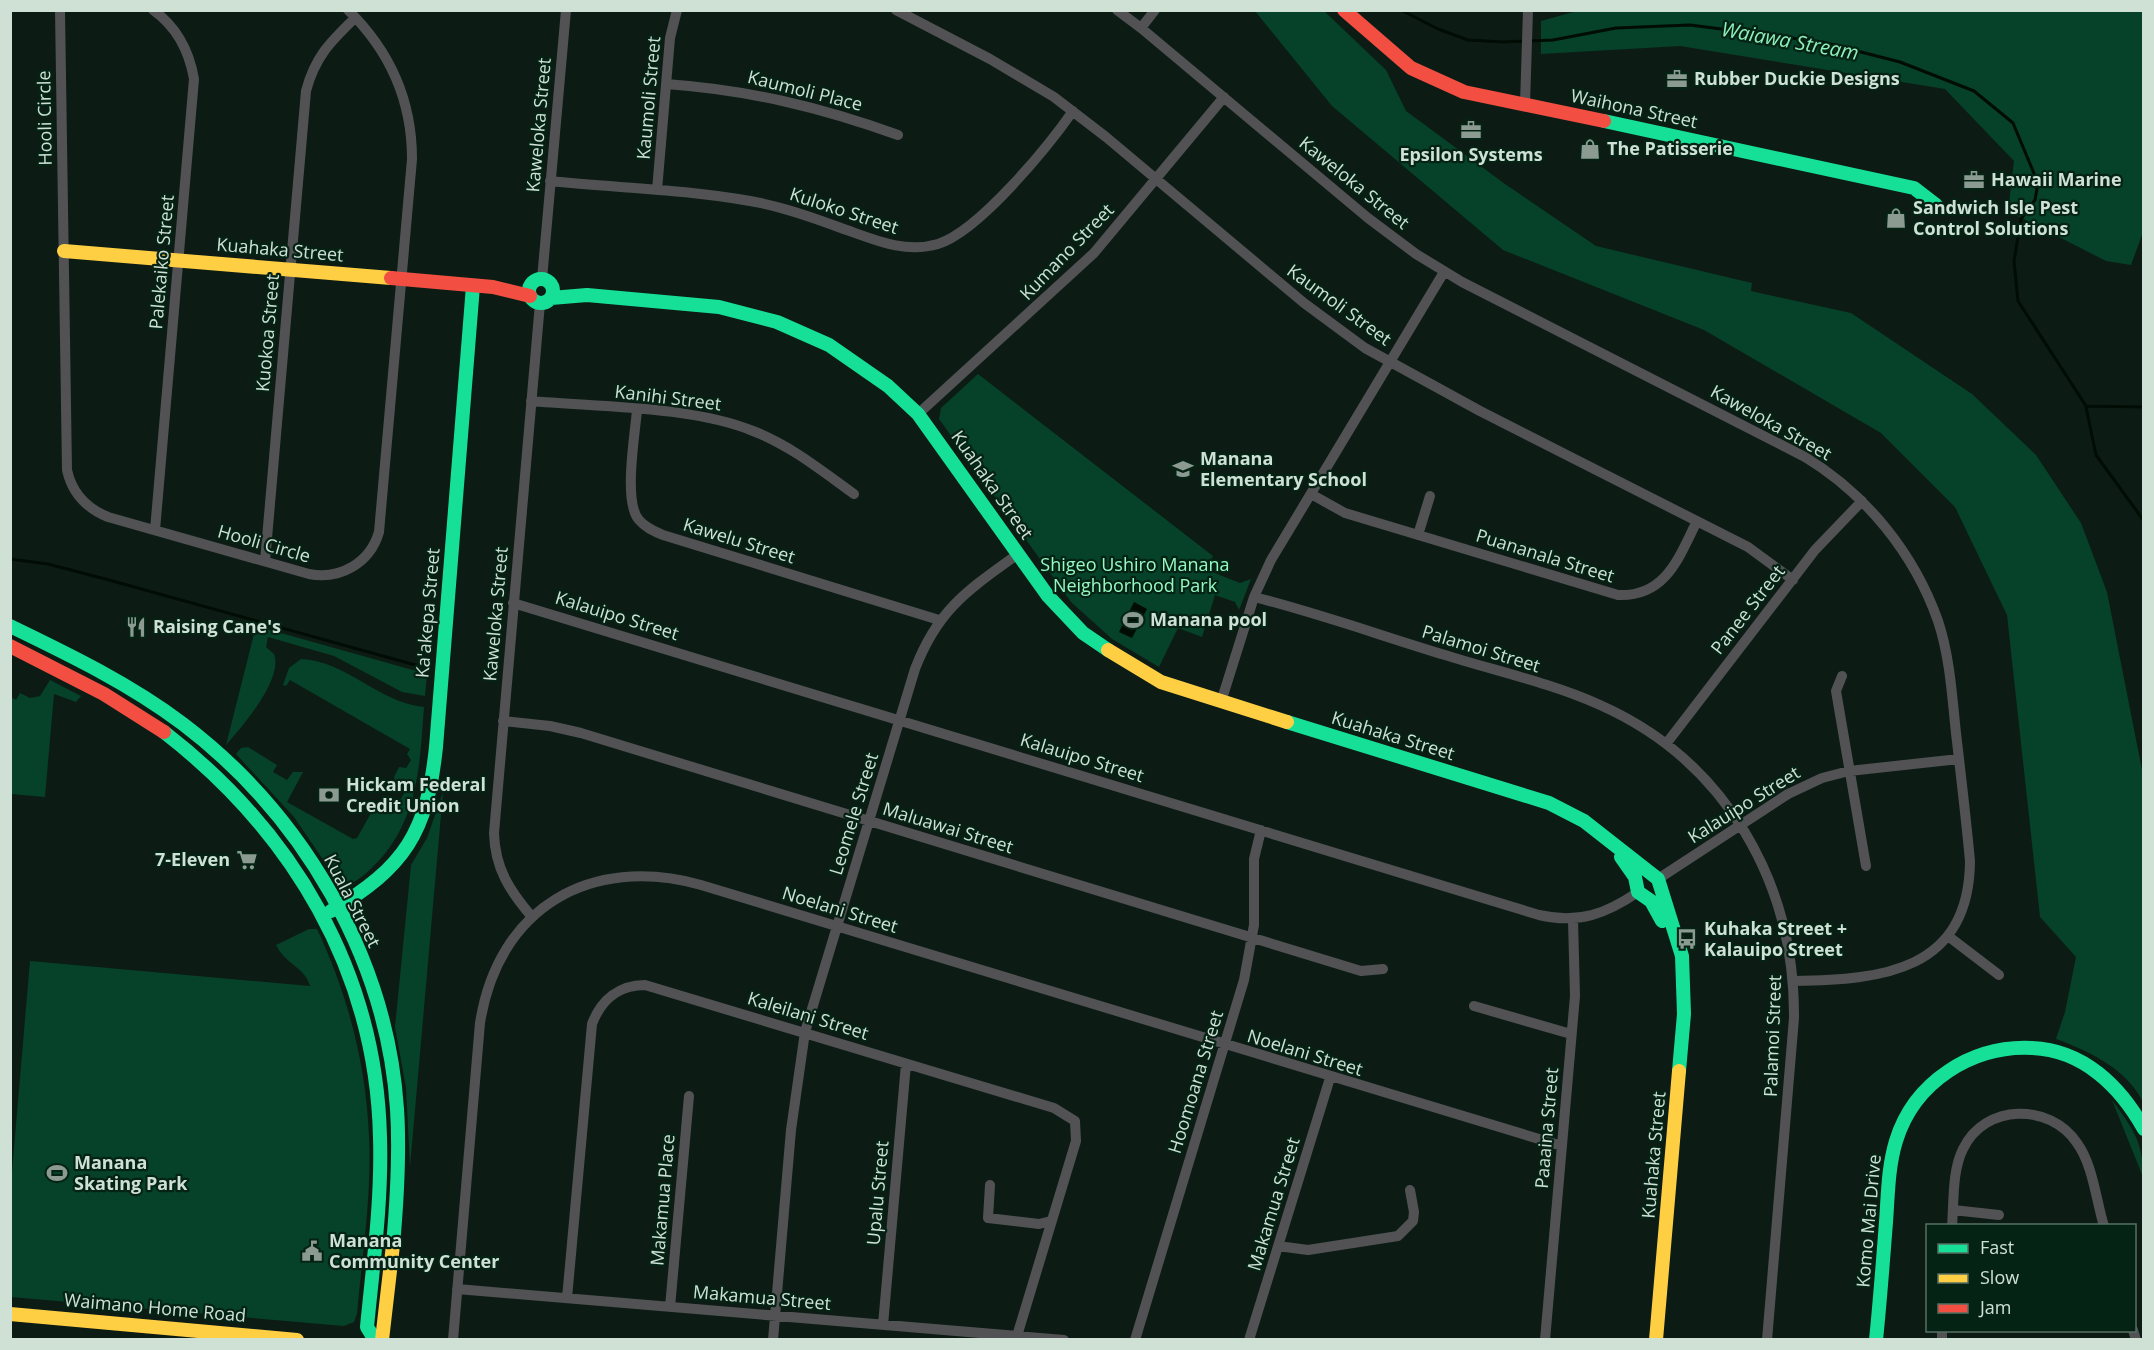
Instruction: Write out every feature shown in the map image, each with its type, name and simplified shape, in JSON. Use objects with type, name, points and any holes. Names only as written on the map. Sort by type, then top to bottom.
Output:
[{"type":"street","name":"Hooli Circle","points":[[60,10],[69,478],[76,494],[97,513],[315,575],[333,574],[357,564],[373,546],[380,527],[412,159],[409,118],[391,65],[377,43],[351,14]]},
{"type":"street","name":"Palekaiko Street","points":[[153,10],[180,39],[191,62],[194,79],[155,530]]},
{"type":"street","name":"Kaweloka Street","points":[[532,917],[506,883],[494,847],[513,603],[566,10]]},
{"type":"street","name":"Kaumoli Street","points":[[657,190],[670,38],[677,10]]},
{"type":"street","name":"Kaumoli Street","points":[[896,10],[990,58],[1073,111],[1304,303],[1390,363],[1748,547],[1793,580]]},
{"type":"street","name":"Kaweloka Street","points":[[1117,10],[1368,218],[1444,272],[1793,450],[1834,477],[1862,501],[1882,523],[1905,555],[1924,588],[1938,622],[1950,673],[1970,876],[1962,909],[1948,936],[1918,960],[1887,974],[1794,981]]},
{"type":"street","points":[[1141,28],[1155,10]]},
{"type":"street","name":"Waihona Street","points":[[1344,10],[1411,68],[1433,80],[1464,92],[1882,180],[1914,189],[1936,204]]},
{"type":"street","name":"Kuokoa Street","points":[[265,561],[306,91],[312,68],[351,14]]},
{"type":"street","points":[[1525,104],[1528,15]]},
{"type":"street","name":"Kaumoli Place","points":[[666,84],[729,90],[783,99],[898,135]]},
{"type":"street","name":"Kumano Street","points":[[918,414],[1094,253],[1224,97]]},
{"type":"street","name":"Kuloko Street","points":[[550,181],[752,201],[801,214],[893,246],[925,247],[950,239],[971,224],[1022,174],[1073,111]]},
{"type":"street","name":"Kuahaka Street","points":[[64,251],[719,307],[777,322],[814,337],[855,361],[918,414],[1018,554],[1065,615],[1105,650],[1161,682],[1549,803],[1584,821],[1632,856],[1656,880],[1678,941],[1684,1014],[1656,1340]]},
{"type":"street","points":[[1221,702],[1254,597],[1271,560],[1444,272]]},
{"type":"street","name":"Ka'akepa Street","points":[[323,916],[371,886],[402,855],[420,826],[428,800],[473,286]]},
{"type":"street","name":"Kanihi Street","points":[[531,401],[703,417],[754,431],[799,456],[854,494]]},
{"type":"street","name":"Kawelu Street","points":[[637,410],[632,502],[637,519],[646,527],[663,535],[939,620]]},
{"type":"street","name":"Puananala Street","points":[[1311,494],[1345,513],[1608,593],[1627,596],[1652,589],[1668,576],[1697,521]]},
{"type":"street","points":[[1418,535],[1430,496]]},
{"type":"street","name":"Panee Street","points":[[1666,744],[1829,534],[1862,501]]},
{"type":"street","name":"Leomele Street","points":[[774,1340],[791,1130],[805,1032],[900,719],[921,653],[939,620],[964,593],[1018,554]]},
{"type":"street","name":"Palamoi Street","points":[[1254,597],[1572,694],[1627,718],[1666,744],[1704,778],[1740,825],[1774,892],[1785,925],[1794,981],[1794,1018],[1767,1340]]},
{"type":"street","name":"Kalauipo Street","points":[[513,603],[1539,915],[1574,920],[1604,913],[1640,890]]},
{"type":"street","name":"Kuala Street","points":[[10,626],[98,671],[162,709],[224,758],[258,791],[288,827],[339,907],[373,990],[389,1050],[397,1105],[397,1193],[385,1329],[382,1340]]},
{"type":"street","name":"Kuala Street","points":[[10,646],[136,712],[175,739],[212,771],[260,821],[304,881],[323,916],[358,1002],[376,1085],[380,1173],[368,1327],[375,1340]]},
{"type":"street","points":[[1842,676],[1836,691],[1866,866]]},
{"type":"street","name":"Maluawai Street","points":[[503,721],[550,726],[581,733],[1361,971],[1383,969]]},
{"type":"street","points":[[212,771],[224,758]]},
{"type":"street","name":"Kalauipo Street","points":[[1656,880],[1804,785],[1849,771],[1959,759]]},
{"type":"street","name":"Hoomoana Street","points":[[1135,1340],[1244,980],[1252,938],[1254,859],[1261,830]]},
{"type":"street","name":"Kuahaka Street","points":[[1614,845],[1640,890],[1656,908],[1682,974]]},
{"type":"street","name":"Noelani Street","points":[[453,1340],[483,1004],[492,976],[504,952],[532,917],[567,893],[595,882],[626,875],[649,875],[700,885],[1562,1146]]},
{"type":"street","points":[[1641,875],[1656,880],[1654,895],[1640,890],[1641,875]]},
{"type":"street","name":"Paaaina Street","points":[[1545,1340],[1576,963],[1574,920]]},
{"type":"street","points":[[1948,936],[1999,975]]},
{"type":"street","name":"Kaleilani Street","points":[[567,1298],[589,1035],[596,1013],[603,1003],[629,987],[653,986],[1054,1108],[1075,1121],[1076,1141],[1017,1336]]},
{"type":"street","points":[[1474,1006],[1571,1034]]},
{"type":"street","name":"Komo Mai Drive","points":[[1876,1340],[1894,1146],[1910,1110],[1922,1093],[1940,1076],[1963,1061],[1997,1049],[2031,1047],[2059,1052],[2085,1063],[2114,1085],[2128,1102],[2144,1129]]},
{"type":"street","name":"Upalu Street","points":[[883,1325],[906,1064]]},
{"type":"street","name":"Makamua Street","points":[[1249,1340],[1330,1077]]},
{"type":"street","name":"Makamua Place","points":[[670,1307],[689,1096]]},
{"type":"street","points":[[1952,1224],[1958,1164],[1963,1148],[1985,1124],[2001,1116],[2032,1114],[2054,1121],[2065,1129],[2078,1144],[2103,1224]]},
{"type":"street","points":[[990,1185],[988,1218],[1040,1224],[1051,1221]]},
{"type":"street","points":[[1278,1246],[1308,1250],[1398,1236],[1413,1221],[1414,1212],[1410,1190]]},
{"type":"street","points":[[1953,1210],[1999,1215]]},
{"type":"street","name":"Makamua Street","points":[[457,1288],[1064,1340]]},
{"type":"street","name":"Waimano Home Road","points":[[10,1314],[160,1333],[297,1340]]},
{"type":"green space","points":[[1255,11],[1324,11],[1386,70],[1406,111],[1505,184],[1596,246],[1752,283],[1751,291],[1851,313],[1972,394],[2036,455],[2081,523],[2107,592],[2143,775],[2143,1102],[2127,1080],[2106,1063],[2081,1049],[2056,1039],[2065,1012],[2076,957],[2040,917],[2007,615],[1955,507],[1881,433],[1704,330],[1503,250],[1332,106]]},
{"type":"green space","points":[[1577,11],[2143,11],[2143,232],[2131,265],[2106,261],[2008,211],[2014,161],[1945,89],[1680,46],[1541,54],[1541,21]]},
{"type":"green space","name":"Shigeo Ushiro Manana Neighborhood Park","points":[[978,374],[1213,556],[1207,570],[1240,583],[1251,579],[1239,610],[1235,602],[1215,595],[1202,637],[1178,628],[1159,667],[1112,639],[1071,602],[939,419],[941,408]]},
{"type":"green space","points":[[256,626],[427,674],[425,696],[402,692],[334,656],[268,637],[266,647],[274,654],[273,676],[259,702],[226,745]]},
{"type":"green space","points":[[301,659],[318,661],[392,698],[424,707],[416,785],[404,822],[383,856],[363,876],[348,885],[339,883],[294,817],[236,754],[241,748],[248,747],[277,765],[273,772],[287,780],[293,772],[303,772],[287,802],[353,839],[357,838],[375,806],[380,808],[387,796],[399,802],[406,790],[396,783],[394,777],[399,767],[406,768],[411,760],[407,754],[410,749],[290,680],[286,686],[283,685],[289,668]]},
{"type":"green space","points":[[50,680],[81,696],[76,702],[54,694],[45,797],[11,794],[11,697],[16,700],[20,693],[30,698],[40,696]]},
{"type":"green space","points":[[443,792],[410,1167],[406,1088],[395,1027],[411,865],[427,838]]},
{"type":"green space","points":[[309,929],[317,929],[338,979],[354,1030],[367,1109],[370,1158],[368,1203],[357,1314],[354,1322],[344,1326],[11,1297],[11,1183],[30,961],[310,986],[304,974],[280,952],[276,945]]},
{"type":"green space","points":[[2112,1100],[2139,1145],[2143,1177]]},
{"type":"shaded area","name":"Manana pool","points":[[1134,602],[1147,609],[1132,638],[1119,632]]},
{"type":"waterway","name":"Waiawa Stream","points":[[1401,10],[1438,29],[1468,40],[1503,42],[1553,40],[1616,28],[1690,25],[1822,42],[1900,62],[1974,91],[2013,123],[2038,183],[2035,200],[2021,219],[2014,261],[2018,301],[2086,406],[2144,407]]},
{"type":"waterway","points":[[10,332],[10,445]]},
{"type":"waterway","points":[[2086,407],[2096,455],[2144,521]]},
{"type":"waterway","points":[[10,559],[48,564],[419,666]]},
{"type":"traffic: fast","points":[[1604,121],[1914,188],[1936,205]]},
{"type":"traffic: fast","points":[[541,279],[549,283],[553,291],[549,299],[541,303],[533,299],[529,291],[533,283],[541,279]]},
{"type":"traffic: fast","points":[[331,911],[377,879],[408,845],[426,803],[432,777],[473,286]]},
{"type":"traffic: fast","points":[[551,298],[587,295],[719,307],[777,322],[829,345],[888,386],[918,414],[1048,596],[1083,633],[1108,650]]},
{"type":"traffic: fast","points":[[10,626],[121,683],[183,724],[226,760],[266,801],[301,846],[331,894],[357,945],[376,998],[390,1053],[397,1109],[398,1143],[393,1245]]},
{"type":"traffic: fast","points":[[1287,722],[1549,803],[1584,821],[1658,879],[1682,956],[1684,1014],[1679,1071]]},
{"type":"traffic: fast","points":[[164,732],[210,771],[252,814],[288,860],[319,910],[344,962],[363,1018],[375,1076],[380,1161],[367,1327],[375,1340]]},
{"type":"traffic: fast","points":[[1621,857],[1635,877],[1638,892],[1651,901],[1662,921]]},
{"type":"traffic: fast","points":[[1876,1340],[1891,1161],[1896,1141],[1916,1101],[1948,1071],[1988,1053],[2010,1049],[2032,1048],[2068,1055],[2084,1063],[2111,1085],[2124,1098],[2144,1129]]},
{"type":"traffic: slow","points":[[64,251],[391,278]]},
{"type":"traffic: slow","points":[[1108,650],[1161,682],[1287,722]]},
{"type":"traffic: slow","points":[[1656,1340],[1679,1071]]},
{"type":"traffic: slow","points":[[382,1340],[393,1245]]},
{"type":"traffic: slow","points":[[10,1314],[297,1340]]},
{"type":"traffic: jam","points":[[1344,10],[1411,68],[1464,92],[1604,121]]},
{"type":"traffic: jam","points":[[391,278],[493,287],[530,296]]},
{"type":"traffic: jam","points":[[10,646],[104,694],[164,732]]},
{"type":"place","name":"Rubber Duckie Designs","points":[[1677,79]]},
{"type":"place","name":"Epsilon Systems","points":[[1471,130]]},
{"type":"place","name":"The Patisserie","points":[[1590,149]]},
{"type":"place","name":"Hawaii Marine","points":[[1974,180]]},
{"type":"place","name":"Sandwich Isle Pest Control Solutions","points":[[1896,218]]},
{"type":"place","name":"Manana Elementary School","points":[[1183,469]]},
{"type":"place","name":"Manana pool","points":[[1133,620]]},
{"type":"place","name":"Raising Cane's","points":[[136,627]]},
{"type":"place","name":"Hickam Federal Credit Union","points":[[329,795]]},
{"type":"place","name":"7-Eleven","points":[[247,860]]},
{"type":"place","name":"Kuhaka Street + Kalauipo Street","points":[[1687,939]]},
{"type":"place","name":"Manana Skating Park","points":[[57,1173]]},
{"type":"place","name":"Manana Community Center","points":[[312,1251]]}]
